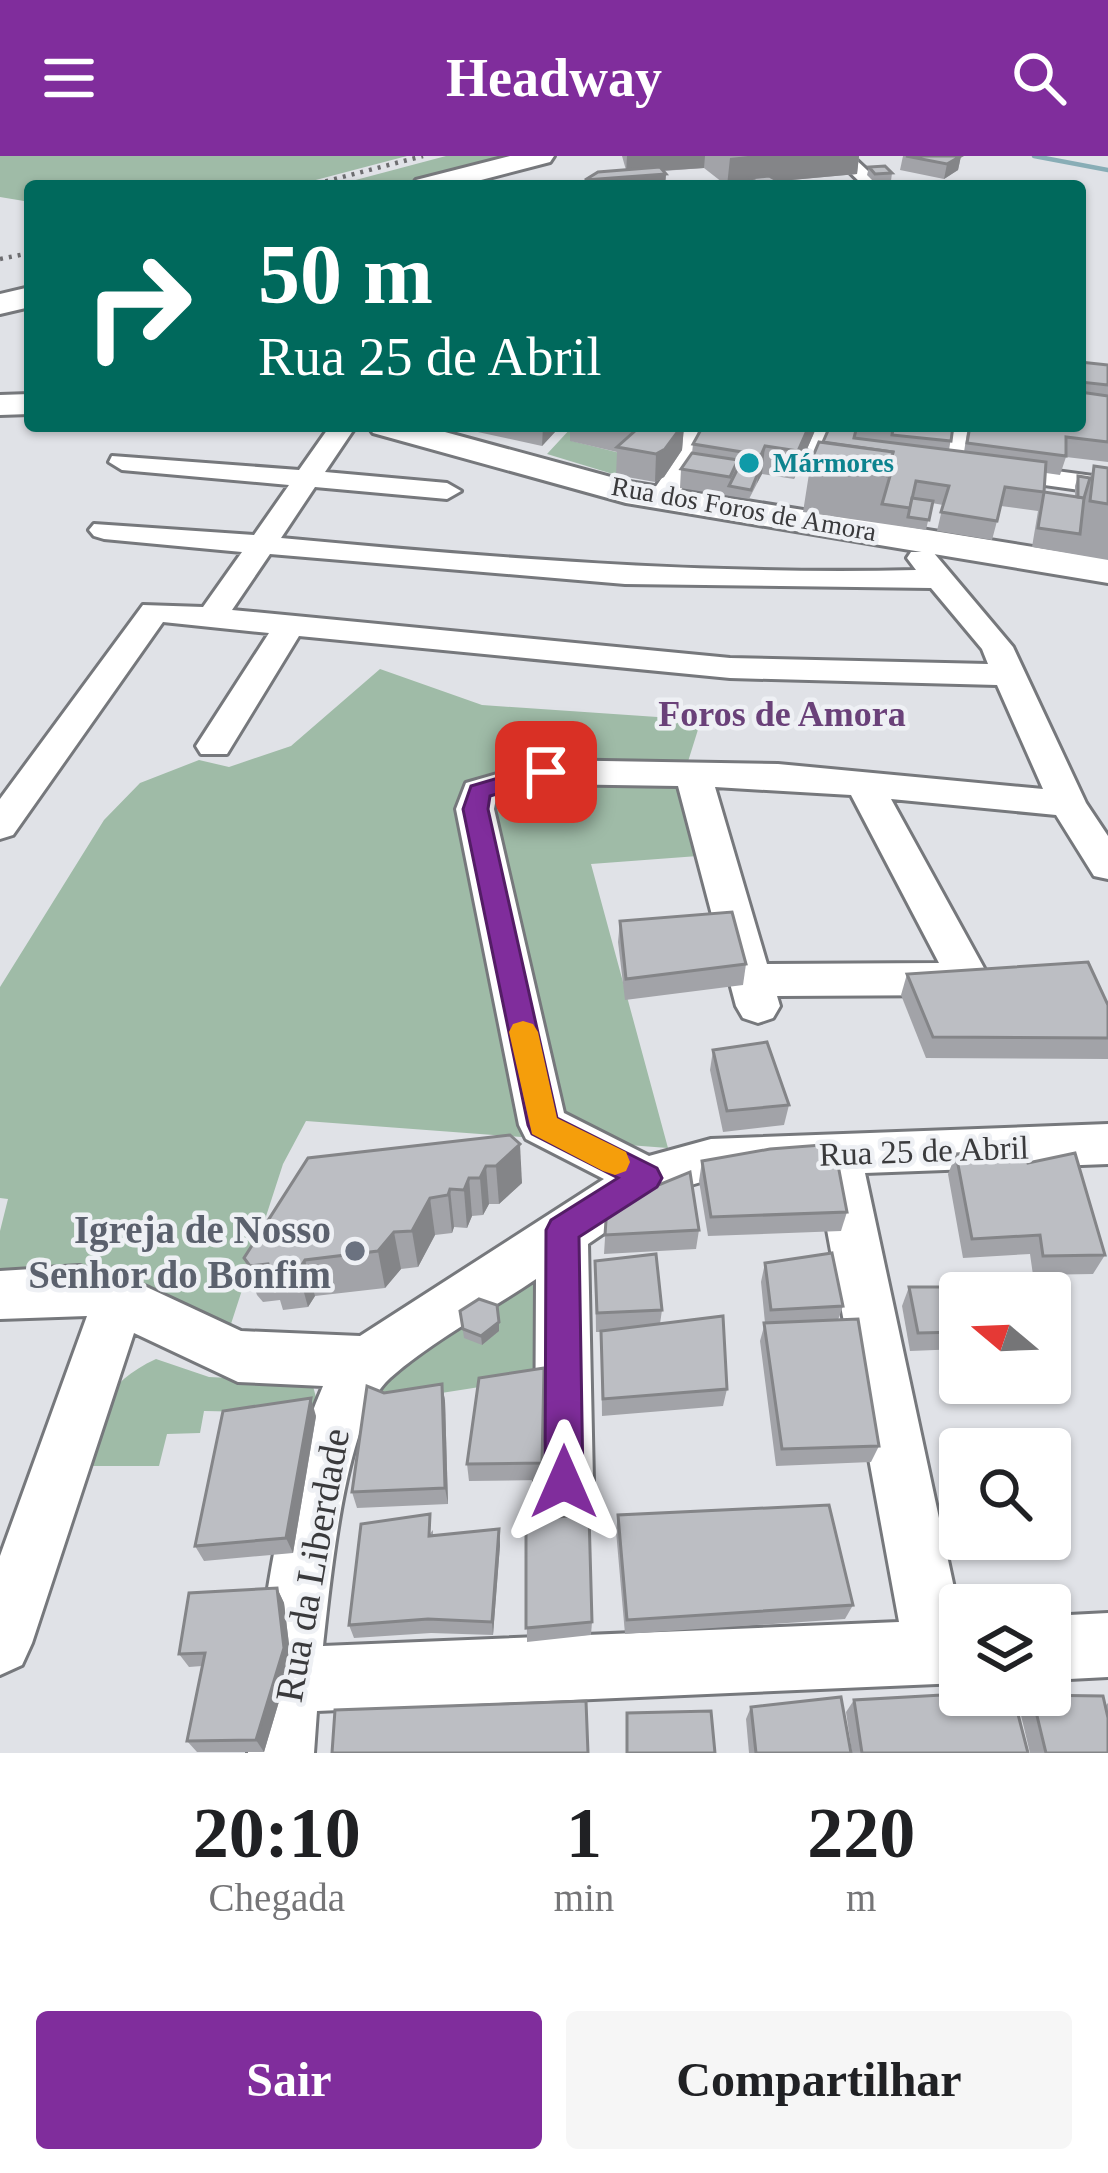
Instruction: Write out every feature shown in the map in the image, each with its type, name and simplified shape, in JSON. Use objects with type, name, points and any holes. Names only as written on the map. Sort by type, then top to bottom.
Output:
[{"type":"highway","points":[[449,180],[542,156]]},
{"type":"highway","points":[[506,180],[575,161]]},
{"type":"main road","name":"Rua dos Foros de Amora","points":[[408,432],[662,498],[1108,571]]},
{"type":"street","points":[[842,156],[868,180]]},
{"type":"street","points":[[212,617],[339,432]]},
{"type":"street","points":[[662,498],[692,454],[688,432]]},
{"type":"street","points":[[956,432],[943,464],[1108,486]]},
{"type":"street","points":[[122,462],[447,491]]},
{"type":"street","points":[[104,530],[663,580],[803,585],[938,579]]},
{"type":"street","points":[[906,538],[997,647],[1068,804],[1108,866]]},
{"type":"street","points":[[0,826],[154,612],[730,668],[1009,674]]},
{"type":"street","points":[[214,746],[290,625]]},
{"type":"street","points":[[646,1178],[543,1125],[476,809],[479,791],[546,772],[778,776],[1068,804]]},
{"type":"street","points":[[694,776],[755,995],[989,978],[864,784]]},
{"type":"street","name":"Rua 25 de Abril","points":[[359,1371],[562,1230],[646,1178],[711,1160],[1108,1144]]},
{"type":"street","points":[[837,1154],[939,1612]]},
{"type":"street","points":[[562,1230],[564,1482]]},
{"type":"street","points":[[0,1295],[80,1290],[119,1300],[238,1356],[359,1371]]},
{"type":"street","points":[[0,1643],[18,1540],[119,1300]]},
{"type":"street","name":"Rua da Liberdade","points":[[280,1753],[324,1447],[359,1371]]},
{"type":"street","points":[[1071,1647],[1108,1646]]},
{"type":"street","points":[[287,1680],[939,1652]]},
{"type":"green space","points":[[0,156],[407,156],[316,180],[24,180],[24,201],[0,197]]},
{"type":"green space","points":[[446,156],[523,156],[429,180],[356,180]]},
{"type":"green space","points":[[572,432],[572,441],[636,457],[616,475],[547,454]]},
{"type":"green space","points":[[380,669],[482,705],[701,720],[681,784],[698,856],[591,864],[668,1148],[306,1121],[283,1164],[230,1327],[94,1264],[0,1271],[0,1231],[8,1199],[0,1198],[0,987],[104,820],[140,783],[199,760],[229,767],[291,746]]},
{"type":"green space","points":[[562,1230],[563,1374],[371,1404],[388,1364]]},
{"type":"green space","points":[[156,1359],[209,1377],[312,1382],[320,1413],[204,1411],[200,1433],[167,1434],[159,1466],[74,1466],[103,1403],[124,1379]]},
{"type":"building","points":[[906,156],[961,156],[947,164]]},
{"type":"building","points":[[885,166],[892,173],[875,174],[869,167]]},
{"type":"building","points":[[660,167],[666,174],[585,180],[598,172]]},
{"type":"building","points":[[1086,363],[1108,365],[1108,385],[1086,383]]},
{"type":"building","points":[[1086,393],[1108,396],[1108,442],[1066,437],[1066,456],[967,443],[969,432],[1086,432]]},
{"type":"building","points":[[634,432],[678,432],[656,454],[617,447]]},
{"type":"building","points":[[700,432],[806,432],[798,451],[765,446],[761,455],[693,444]]},
{"type":"building","points":[[827,432],[856,432],[854,438],[1046,462],[1044,492],[1005,487],[997,521],[941,512],[949,486],[916,481],[910,508],[882,504],[893,452],[823,442]]},
{"type":"building","points":[[892,432],[952,432],[951,441]]},
{"type":"building","points":[[819,442],[893,452],[888,471],[811,461]]},
{"type":"building","points":[[692,453],[738,460],[730,477],[681,469]]},
{"type":"building","points":[[1094,466],[1108,468],[1108,504],[1090,501]]},
{"type":"building","points":[[737,470],[758,473],[751,490],[729,486]]},
{"type":"building","points":[[1078,476],[1090,478],[1084,498],[1078,497]]},
{"type":"building","points":[[1044,492],[1084,498],[1080,534],[1038,528]]},
{"type":"building","points":[[912,498],[933,501],[929,520],[908,517]]},
{"type":"building","points":[[732,912],[746,964],[626,979],[620,921]]},
{"type":"building","points":[[1088,962],[1108,1005],[1108,1038],[933,1037],[907,974]]},
{"type":"building","points":[[767,1042],[789,1105],[727,1111],[713,1050]]},
{"type":"building","points":[[510,1135],[520,1144],[496,1166],[486,1166],[480,1178],[469,1178],[464,1190],[450,1189],[448,1195],[430,1198],[412,1231],[394,1232],[378,1251],[305,1260],[298,1271],[271,1274],[268,1264],[250,1266],[244,1258],[308,1158]]},
{"type":"building","points":[[834,1144],[847,1212],[711,1217],[702,1161]]},
{"type":"building","points":[[1025,1151],[1028,1163],[1075,1153],[1105,1255],[1043,1256],[1040,1235],[972,1239],[956,1154]]},
{"type":"building","points":[[690,1172],[699,1230],[605,1235],[607,1206]]},
{"type":"building","points":[[832,1253],[843,1306],[771,1310],[765,1263]]},
{"type":"building","points":[[656,1254],[662,1310],[597,1313],[595,1261]]},
{"type":"building","points":[[909,1287],[939,1287],[939,1332],[918,1333]]},
{"type":"building","points":[[479,1299],[497,1305],[499,1322],[481,1336],[463,1329],[460,1311]]},
{"type":"building","points":[[723,1316],[727,1389],[603,1399],[601,1331]]},
{"type":"building","points":[[858,1319],[879,1446],[782,1449],[764,1323]]},
{"type":"building","points":[[544,1368],[542,1463],[467,1464],[479,1378]]},
{"type":"building","points":[[442,1384],[445,1488],[352,1492],[367,1386],[384,1393]]},
{"type":"building","points":[[311,1398],[286,1538],[195,1546],[223,1411]]},
{"type":"building","points":[[829,1505],[853,1605],[627,1620],[618,1515]]},
{"type":"building","points":[[430,1514],[429,1536],[499,1529],[492,1622],[428,1619],[349,1625],[361,1524]]},
{"type":"building","points":[[589,1514],[592,1622],[526,1628],[526,1520]]},
{"type":"building","points":[[277,1588],[284,1648],[256,1740],[187,1741],[205,1653],[179,1654],[189,1593]]},
{"type":"building","points":[[939,1695],[939,1716],[1018,1716],[1028,1753],[862,1753],[854,1700]]},
{"type":"building","points":[[1071,1696],[1103,1696],[1108,1753],[1046,1753],[1037,1716],[1071,1716]]},
{"type":"building","points":[[841,1697],[851,1753],[756,1753],[751,1707]]},
{"type":"building","points":[[586,1701],[588,1753],[332,1753],[335,1710]]},
{"type":"building","points":[[711,1711],[715,1753],[627,1753],[627,1713]]},
{"type":"waterway","points":[[1034,156],[1108,170]]},
{"type":"railway","points":[[331,180],[423,156]]},
{"type":"railway","points":[[0,259],[24,254]]},
{"type":"slow traffic","points":[[523,1032],[543,1125],[615,1162]]},
{"type":"place","name":"Mármores","points":[[749,463]]},
{"type":"place","name":"Igreja de Nosso Senhor do Bonfim","points":[[355,1251]]},
{"type":"district","name":"Foros de Amora","points":[[782,714]]},
{"type":"route","points":[[546,772],[479,791],[476,809],[543,1125],[646,1178],[634,1181],[562,1230],[564,1482]]}]
